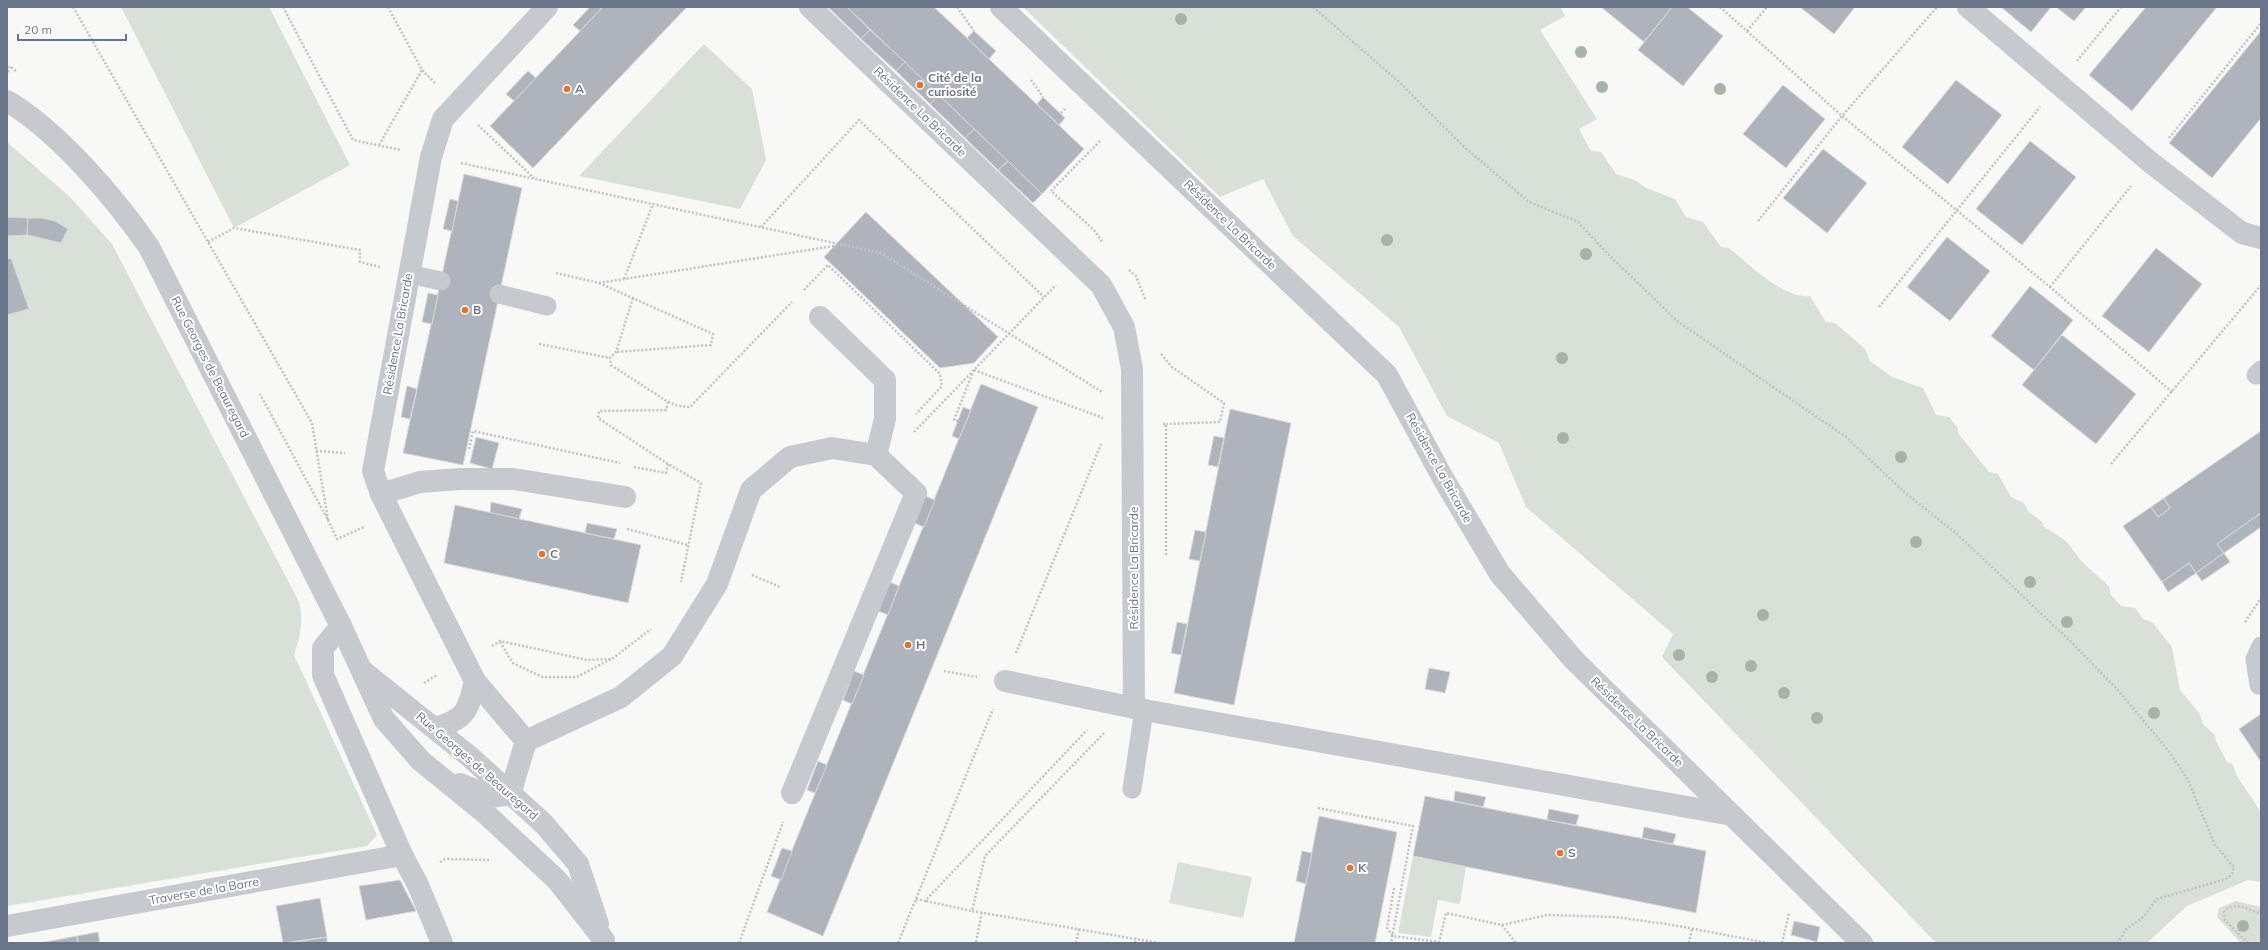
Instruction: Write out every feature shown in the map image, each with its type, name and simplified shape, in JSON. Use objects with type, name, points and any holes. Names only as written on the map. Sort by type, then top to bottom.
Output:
[{"type":"street","name":"Résidence La Bricarde","points":[[526,741],[475,681],[390,514],[373,471],[431,157],[443,119],[547,7]]},
{"type":"street","name":"Résidence La Bricarde","points":[[810,7],[1101,285],[1124,328],[1132,369],[1139,709]]},
{"type":"street","name":"Résidence La Bricarde","points":[[1001,7],[1387,375],[1444,480],[1500,574],[1574,660],[1862,943]]},
{"type":"street","points":[[1968,7],[2150,162],[2242,233],[2261,238]]},
{"type":"street","name":"Rue Georges de Beauregard","points":[[7,101],[23,110],[64,148],[124,212],[149,247],[341,626],[384,720],[421,762],[485,813],[557,880],[604,942]]},
{"type":"street","points":[[820,317],[885,380],[885,419],[876,455]]},
{"type":"street","points":[[421,762],[458,783],[492,797],[510,794],[526,741],[621,697],[672,656],[717,584],[750,490],[790,457],[832,448],[876,455],[916,493],[792,793]]},
{"type":"street","points":[[381,494],[420,482],[460,479],[506,479],[625,497]]},
{"type":"street","points":[[341,626],[323,648],[323,675],[402,855],[418,885],[442,943]]},
{"type":"street","name":"Rue Georges de Beauregard","points":[[362,670],[435,728],[544,824],[578,864],[604,942]]},
{"type":"street","points":[[435,728],[456,722],[470,703],[475,681]]},
{"type":"street","points":[[1005,681],[1139,709],[1732,815]]},
{"type":"street","name":"Traverse de la Barre","points":[[7,926],[402,855]]},
{"type":"lane","points":[[409,274],[441,281]]},
{"type":"lane","points":[[499,294],[547,306]]},
{"type":"lane","points":[[2259,685],[2256,659],[2261,646]]},
{"type":"lane","points":[[1132,789],[1139,709]]},
{"type":"path","points":[[73,7],[312,423],[328,520]]},
{"type":"path","points":[[283,7],[353,140],[881,253],[1008,335],[1102,392],[1104,399]]},
{"type":"path","points":[[958,7],[974,31]]},
{"type":"path","points":[[1313,7],[1398,81],[1462,145],[1529,202],[1578,222],[1607,253],[1676,320],[1846,437],[1903,491],[1958,535],[2070,640],[2116,688],[2168,750],[2188,780],[2215,845],[2234,867],[2232,874],[2226,879],[2157,899],[2144,918],[2124,930],[2118,943]]},
{"type":"path","points":[[1720,7],[1842,116],[2050,287],[2172,392]]},
{"type":"path","points":[[1747,31],[1767,7]]},
{"type":"path","points":[[1758,221],[1842,116],[1937,7]]},
{"type":"path","points":[[1879,306],[2121,7]]},
{"type":"path","points":[[7,74],[10,66],[22,77]]},
{"type":"path","points":[[379,145],[422,70]]},
{"type":"path","points":[[761,227],[859,120],[1044,297],[915,431]]},
{"type":"path","points":[[1051,191],[1084,158]]},
{"type":"path","points":[[624,279],[653,204]]},
{"type":"path","points":[[208,242],[234,228],[360,250]]},
{"type":"path","points":[[599,282],[843,244]]},
{"type":"path","points":[[556,273],[599,282],[713,334],[711,345],[616,352]]},
{"type":"path","points":[[2111,464],[2261,285]]},
{"type":"path","points":[[610,358],[616,352],[633,298]]},
{"type":"path","points":[[539,344],[610,358]]},
{"type":"path","points":[[610,358],[611,364],[668,402],[678,406],[690,407]]},
{"type":"path","points":[[974,370],[1110,421],[1121,424],[1166,424],[1166,558]]},
{"type":"path","points":[[958,421],[954,420],[974,370]]},
{"type":"path","points":[[257,389],[337,539],[390,514]]},
{"type":"path","points":[[668,402],[666,410],[599,411],[598,418],[668,464],[701,483],[680,587]]},
{"type":"path","points":[[645,469],[666,473],[668,464]]},
{"type":"path","points":[[612,659],[587,660],[500,641],[513,663],[542,677],[577,677],[612,659],[655,626]]},
{"type":"path","points":[[422,684],[442,673]]},
{"type":"path","points":[[972,911],[985,856],[1110,727],[1113,704]]},
{"type":"path","points":[[925,901],[1089,728]]},
{"type":"path","points":[[739,943],[792,793]]},
{"type":"path","points":[[1318,808],[1413,826],[1392,943]]},
{"type":"path","points":[[445,859],[493,860]]},
{"type":"path","points":[[1394,888],[1387,928],[1393,936],[1439,942],[1446,913],[1502,925],[1547,915],[1615,917],[1768,943]]},
{"type":"path","points":[[916,899],[972,911],[1079,928],[1159,943]]},
{"type":"path","points":[[2248,943],[2225,920],[2224,912],[2232,906],[2243,907],[2261,914]]},
{"type":"path","points":[[976,942],[982,912]]},
{"type":"path","points":[[1502,925],[1516,943]]},
{"type":"path","points":[[1076,943],[1079,928]]},
{"type":"path","points":[[1689,943],[1692,929]]},
{"type":"path","points":[[1135,943],[1136,938]]},
{"type":"shaded area","points":[[121,7],[269,7],[350,165],[234,228]]},
{"type":"shaded area","points":[[1023,7],[1560,7],[1565,16],[1540,30],[1597,119],[1579,129],[1591,151],[1601,152],[1616,174],[1635,180],[1646,188],[1675,199],[1686,217],[1703,222],[1721,247],[1729,248],[1756,271],[1778,286],[1789,292],[1810,296],[1826,322],[1835,323],[1865,349],[1870,361],[1892,377],[1923,388],[1936,415],[1949,417],[1958,428],[1958,433],[1989,472],[1998,474],[2011,497],[2024,503],[2028,511],[2042,522],[2043,526],[2066,541],[2083,563],[2109,586],[2110,594],[2121,606],[2135,608],[2143,619],[2152,622],[2172,647],[2180,690],[2200,714],[2203,724],[2215,735],[2216,741],[2227,762],[2232,763],[2238,778],[2261,812],[2261,882],[2248,880],[2187,906],[2147,943],[1936,943],[1662,657],[1673,634],[1526,507],[1499,443],[1447,416],[1399,327],[1293,236],[1263,179],[1220,197]]},
{"type":"shaded area","points":[[704,44],[752,89],[766,160],[740,209],[579,176]]},
{"type":"shaded area","points":[[7,142],[70,197],[112,244],[299,602],[301,629],[294,655],[377,835],[367,846],[7,906]]},
{"type":"shaded area","points":[[1413,856],[1466,866],[1460,904],[1438,900],[1431,937],[1398,933]]},
{"type":"shaded area","points":[[1178,862],[1252,877],[1243,918],[1169,903]]},
{"type":"shaded area","points":[[2236,901],[2261,907],[2261,943],[2241,943],[2217,917],[2219,908]]},
{"type":"building","points":[[590,7],[602,8],[580,31],[573,25]]},
{"type":"building","name":"A","points":[[603,7],[687,7],[533,168],[490,126]]},
{"type":"building","points":[[828,7],[847,7],[870,30],[861,39]]},
{"type":"building","points":[[847,7],[934,7],[1084,149],[1042,194]]},
{"type":"building","points":[[1601,7],[1672,7],[1644,42]]},
{"type":"building","points":[[1672,7],[1687,7],[1723,36],[1683,86],[1638,50]]},
{"type":"building","points":[[1800,7],[1855,7],[1834,34]]},
{"type":"building","points":[[2001,7],[2051,7],[2031,32]]},
{"type":"building","points":[[2056,7],[2086,7],[2074,21]]},
{"type":"building","points":[[2146,7],[2217,7],[2132,111],[2089,75]]},
{"type":"building","points":[[870,30],[905,62],[896,71],[861,39]]},
{"type":"building","points":[[974,31],[996,51],[989,59],[967,38]]},
{"type":"building","points":[[2261,31],[2261,118],[2212,178],[2169,143]]},
{"type":"building","points":[[905,62],[939,95],[930,104],[896,71]]},
{"type":"building","points":[[528,71],[536,78],[514,101],[506,94]]},
{"type":"building","points":[[1956,80],[2002,115],[1948,184],[1902,147]]},
{"type":"building","points":[[1783,85],[1825,119],[1786,168],[1743,134]]},
{"type":"building","points":[[939,95],[974,129],[965,138],[930,104]]},
{"type":"building","points":[[1043,97],[1065,118],[1059,125],[1037,104]]},
{"type":"building","points":[[974,129],[1008,161],[998,170],[965,138]]},
{"type":"building","points":[[2030,141],[2076,177],[2022,245],[1976,209]]},
{"type":"building","points":[[1823,149],[1867,183],[1827,233],[1783,198]]},
{"type":"building","points":[[1008,161],[1042,194],[1033,203],[998,170]]},
{"type":"building","name":"B","points":[[464,174],[522,188],[463,465],[403,453]]},
{"type":"building","points":[[450,199],[458,201],[452,231],[443,229]]},
{"type":"building","points":[[866,212],[998,337],[974,363],[940,368],[824,257]]},
{"type":"building","points":[[7,217],[28,218],[27,235],[7,236]]},
{"type":"building","points":[[28,218],[42,218],[55,221],[68,229],[61,243],[27,235]]},
{"type":"building","points":[[1947,237],[1990,271],[1950,321],[1907,287]]},
{"type":"building","points":[[2156,248],[2202,284],[2149,352],[2102,316]]},
{"type":"building","points":[[11,258],[29,309],[7,315],[7,259]]},
{"type":"building","points":[[2030,286],[2073,320],[2034,370],[1991,336]]},
{"type":"building","points":[[428,293],[438,295],[432,324],[422,322]]},
{"type":"building","points":[[2062,335],[2136,394],[2096,444],[2022,385]]},
{"type":"building","name":"H","points":[[981,384],[1038,407],[823,936],[767,912]]},
{"type":"building","points":[[407,386],[417,389],[410,419],[401,417]]},
{"type":"building","points":[[963,407],[971,410],[959,439],[952,436]]},
{"type":"building","points":[[1230,409],[1291,423],[1234,705],[1174,693]]},
{"type":"building","points":[[2261,431],[2261,513],[2217,544],[2224,553],[2196,573],[2189,563],[2162,582],[2123,526],[2151,507],[2158,517],[2170,508],[2164,498]]},
{"type":"building","points":[[1214,436],[1224,438],[1218,467],[1208,465]]},
{"type":"building","points":[[476,437],[499,443],[492,469],[470,463]]},
{"type":"building","points":[[925,496],[935,500],[924,527],[914,523]]},
{"type":"building","points":[[2164,498],[2170,508],[2158,517],[2151,507]]},
{"type":"building","points":[[491,502],[522,509],[519,519],[490,513]]},
{"type":"building","name":"C","points":[[455,505],[641,545],[628,603],[444,563]]},
{"type":"building","points":[[2261,513],[2261,527],[2224,553],[2217,544]]},
{"type":"building","points":[[587,523],[617,529],[614,539],[585,533]]},
{"type":"building","points":[[1195,530],[1206,532],[1200,561],[1189,559]]},
{"type":"building","points":[[2224,553],[2230,562],[2202,581],[2196,573]]},
{"type":"building","points":[[2189,563],[2196,573],[2168,592],[2162,582]]},
{"type":"building","points":[[890,582],[899,586],[888,615],[878,611]]},
{"type":"building","points":[[1177,622],[1187,624],[1181,655],[1171,653]]},
{"type":"building","points":[[1429,668],[1450,672],[1445,693],[1425,689]]},
{"type":"building","points":[[854,671],[864,675],[852,704],[843,700]]},
{"type":"building","points":[[2261,714],[2261,762],[2239,729]]},
{"type":"building","points":[[818,761],[827,765],[815,793],[807,790]]},
{"type":"building","points":[[1455,791],[1486,797],[1483,807],[1454,801]]},
{"type":"building","name":"S","points":[[1425,796],[1706,851],[1696,913],[1413,856]]},
{"type":"building","points":[[1549,809],[1579,815],[1576,825],[1547,820]]},
{"type":"building","name":"K","points":[[1319,816],[1397,832],[1375,943],[1294,943]]},
{"type":"building","points":[[1644,827],[1676,834],[1673,844],[1642,838]]},
{"type":"building","points":[[782,848],[792,851],[781,880],[771,876]]},
{"type":"building","points":[[1302,851],[1312,853],[1306,884],[1296,881]]},
{"type":"building","points":[[400,880],[416,911],[366,920],[359,886]]},
{"type":"building","points":[[320,898],[327,937],[283,943],[276,906]]},
{"type":"building","points":[[1794,921],[1820,927],[1817,942],[1791,935]]},
{"type":"building","points":[[98,932],[100,943],[78,943],[77,936]]},
{"type":"building","points":[[77,936],[78,943],[40,943]]},
{"type":"building","points":[[327,937],[327,943],[291,943]]},
{"type":"place","name":"Cité de la curiosité","points":[[920,85]]},
{"type":"place","name":"A","points":[[567,89]]},
{"type":"place","name":"B","points":[[465,310]]},
{"type":"place","name":"C","points":[[542,554]]},
{"type":"place","name":"H","points":[[908,645]]},
{"type":"place","name":"S","points":[[1560,853]]},
{"type":"place","name":"K","points":[[1350,868]]}]
